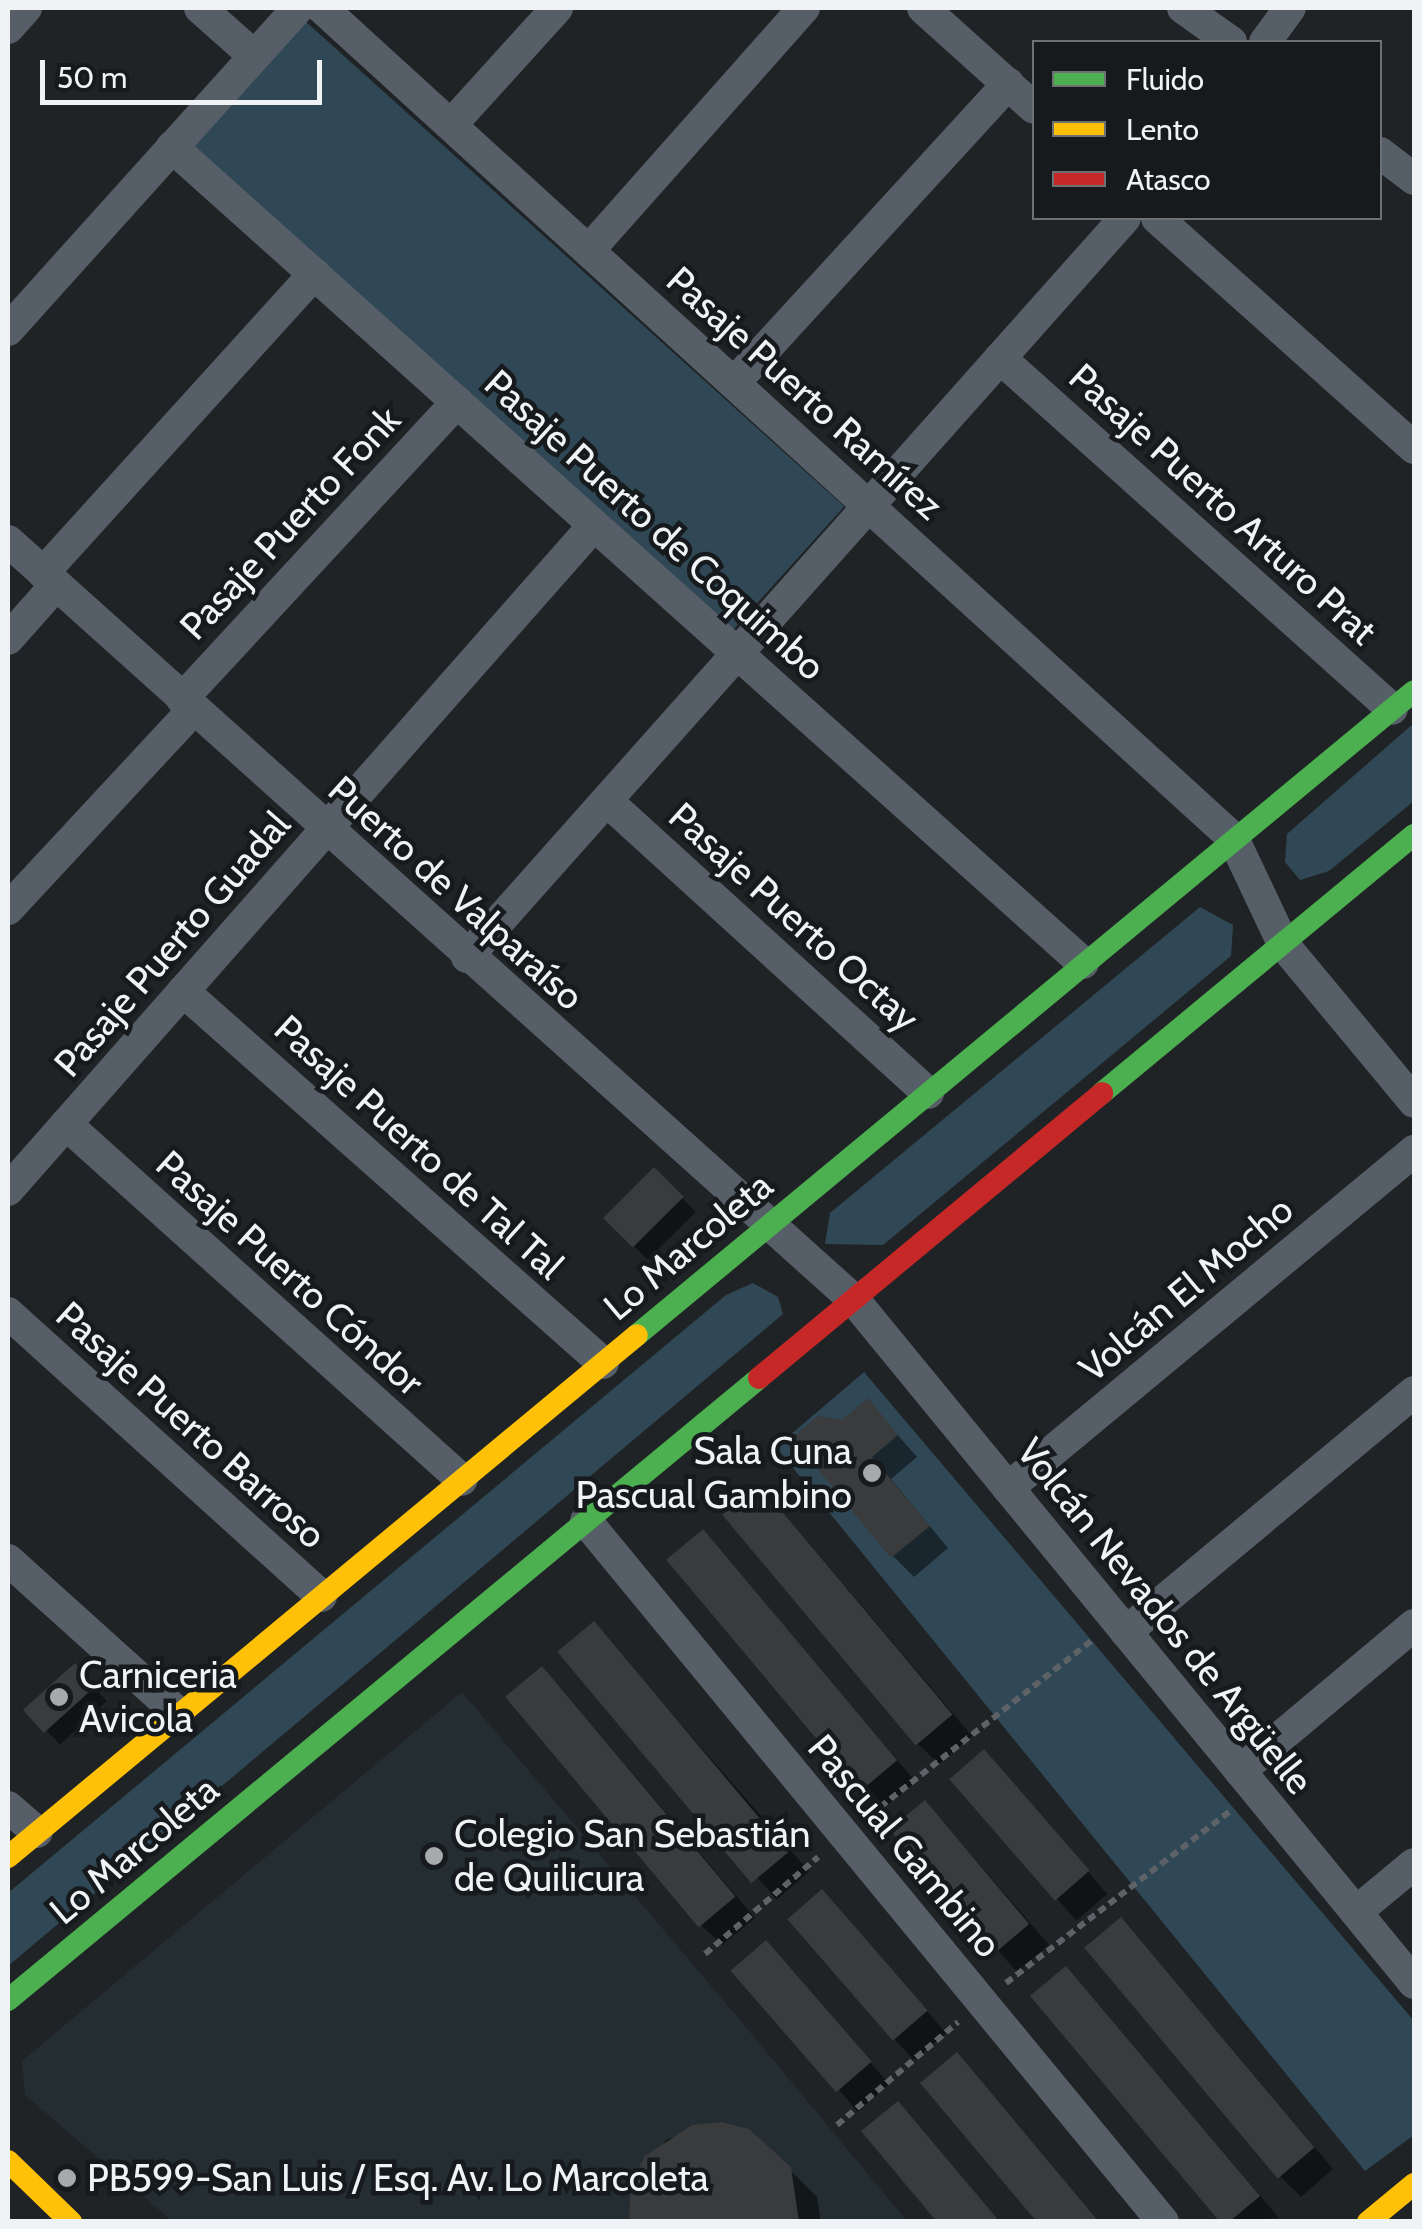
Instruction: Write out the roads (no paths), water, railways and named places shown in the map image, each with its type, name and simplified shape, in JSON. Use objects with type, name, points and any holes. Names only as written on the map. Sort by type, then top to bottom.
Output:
[{"type":"street","points":[[8,28],[26,8]]},
{"type":"street","points":[[200,8],[254,56]]},
{"type":"street","points":[[8,330],[298,8]]},
{"type":"street","name":"Pasaje Puerto Ramírez","points":[[322,8],[1233,838]]},
{"type":"street","points":[[452,125],[557,8]]},
{"type":"street","points":[[589,250],[804,8]]},
{"type":"street","points":[[923,8],[1032,106]]},
{"type":"street","points":[[1183,8],[1227,40]]},
{"type":"street","points":[[1266,40],[1290,8]]},
{"type":"street","points":[[734,383],[1008,84]]},
{"type":"street","name":"Pasaje Puerto de Coquimbo","points":[[172,147],[1084,964]]},
{"type":"street","points":[[1382,155],[1414,179]]},
{"type":"street","points":[[467,957],[1124,220]]},
{"type":"street","points":[[1159,220],[1414,448]]},
{"type":"street","points":[[8,639],[50,579],[314,274]]},
{"type":"street","name":"Pasaje Puerto Arturo Prat","points":[[1000,358],[1403,700]]},
{"type":"street","name":"Pasaje Puerto Fonk","points":[[8,910],[457,402]]},
{"type":"street","name":"Pasaje Puerto Guadal","points":[[13,1172],[66,1124],[594,525]]},
{"type":"street","name":"Puerto de Valparaíso","points":[[8,541],[766,1227],[854,1300]]},
{"type":"street","name":"Lo Marcoleta","points":[[8,1857],[1403,700]]},
{"type":"street","name":"Pasaje Puerto Octay","points":[[607,801],[928,1093]]},
{"type":"street","name":"Lo Marcoleta","points":[[8,2000],[1414,836]]},
{"type":"street","points":[[1233,838],[1283,944],[1414,1102]]},
{"type":"street","name":"Pasaje Puerto de Tal Tal","points":[[184,990],[602,1364]]},
{"type":"street","name":"Pasaje Puerto Cóndor","points":[[66,1124],[462,1480]]},
{"type":"street","name":"Volcán El Mocho","points":[[1008,1488],[1414,1151]]},
{"type":"street","name":"Volcán Nevados de Argüelle","points":[[854,1300],[1414,1983]]},
{"type":"street","name":"Pasaje Puerto Barroso","points":[[8,1313],[321,1596]]},
{"type":"street","points":[[1122,1626],[1414,1392]]},
{"type":"street","name":"Pascual Gambino","points":[[586,1521],[1163,2222]]},
{"type":"street","points":[[8,1560],[179,1714]]},
{"type":"street","points":[[1248,1781],[1414,1626]]},
{"type":"street","points":[[8,1806],[37,1832]]},
{"type":"street","points":[[1356,1912],[1414,1864]]},
{"type":"street","points":[[8,2161],[71,2222]]},
{"type":"street","points":[[1368,2222],[1414,2184]]},
{"type":"place","name":"Sala Cuna Pascual Gambino","points":[[872,1473]]},
{"type":"place","name":"Carniceria Avicola","points":[[59,1697]]},
{"type":"place","name":"Colegio San Sebastián de Quilicura","points":[[434,1856]]},
{"type":"place","name":"PB599-San Luis / Esq. Av. Lo Marcoleta","points":[[67,2178]]}]
